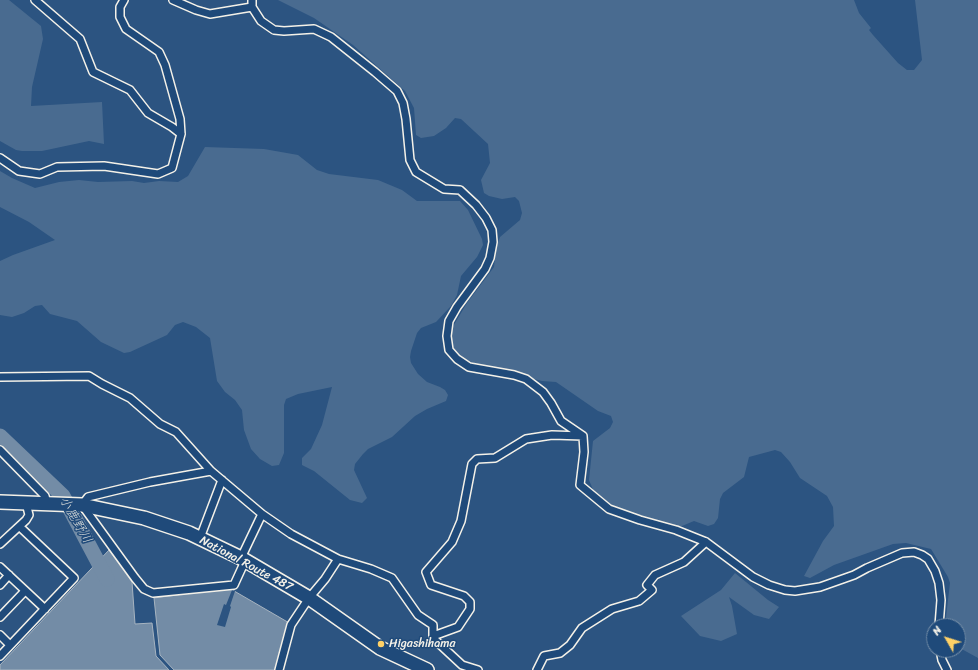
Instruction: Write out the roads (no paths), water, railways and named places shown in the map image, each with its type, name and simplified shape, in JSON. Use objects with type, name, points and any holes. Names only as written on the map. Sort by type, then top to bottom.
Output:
[{"type":"highway","name":"National Route 487","points":[[0,502],[80,505],[144,518],[200,538],[243,559],[309,598],[380,648],[427,670]]},
{"type":"street","points":[[35,0],[80,39],[93,72],[130,90],[148,113],[181,134]]},
{"type":"street","points":[[0,158],[19,171],[40,174],[57,168],[104,166],[158,174],[172,168],[181,134],[180,119],[165,65],[159,52],[126,29],[120,17],[120,7],[124,0]]},
{"type":"street","points":[[173,0],[196,10],[210,14],[252,3],[261,21],[274,30],[284,31],[314,29],[331,37],[397,91],[403,103],[410,160],[416,172],[444,189],[460,190],[476,205],[486,218],[492,230],[493,242],[485,269],[457,307],[449,321],[447,336],[449,350],[457,359],[469,367],[514,375],[526,379],[543,392],[551,402],[561,421],[583,436]]},
{"type":"street","points":[[0,378],[88,376],[130,398],[160,424],[176,432],[210,470],[262,514],[291,534],[338,559],[371,569],[392,578],[418,615],[433,624],[432,638]]},
{"type":"street","points":[[432,638],[436,635],[458,627],[470,609],[470,602],[464,596],[432,585],[426,572],[452,542],[461,522],[472,464],[477,459],[495,458],[526,439],[552,435],[583,436]]},
{"type":"street","points":[[583,436],[584,452],[580,485],[593,494],[598,501],[609,509],[640,520],[676,530],[706,542],[753,577],[769,586],[795,592],[836,582],[902,553],[914,552],[922,555],[928,560],[935,571],[939,583],[941,600],[940,618]]},
{"type":"street","points":[[0,450],[45,496],[50,504]]},
{"type":"street","points":[[210,470],[150,482],[88,497],[80,505],[144,589],[153,593],[234,585],[262,514]]},
{"type":"street","points":[[200,538],[222,480]]},
{"type":"street","points":[[0,544],[20,527],[29,515],[26,503]]},
{"type":"street","points":[[0,656],[74,578],[20,527]]},
{"type":"street","points":[[537,670],[544,656],[560,653],[570,645],[582,628],[612,609],[639,601],[652,590],[647,584],[655,575],[684,562],[706,542]]},
{"type":"street","points":[[280,670],[291,625],[338,559]]},
{"type":"street","points":[[0,567],[44,609]]},
{"type":"street","points":[[0,585],[9,575]]},
{"type":"street","points":[[0,617],[25,591]]},
{"type":"street","points":[[0,635],[10,645]]},
{"type":"street","points":[[432,638],[462,664],[478,670]]},
{"type":"street","points":[[942,658],[947,670]]},
{"type":"waterway","name":"小鹿野川","points":[[0,436],[63,496],[107,579]]},
{"type":"place","name":"Higashihama","points":[[381,644]]}]
